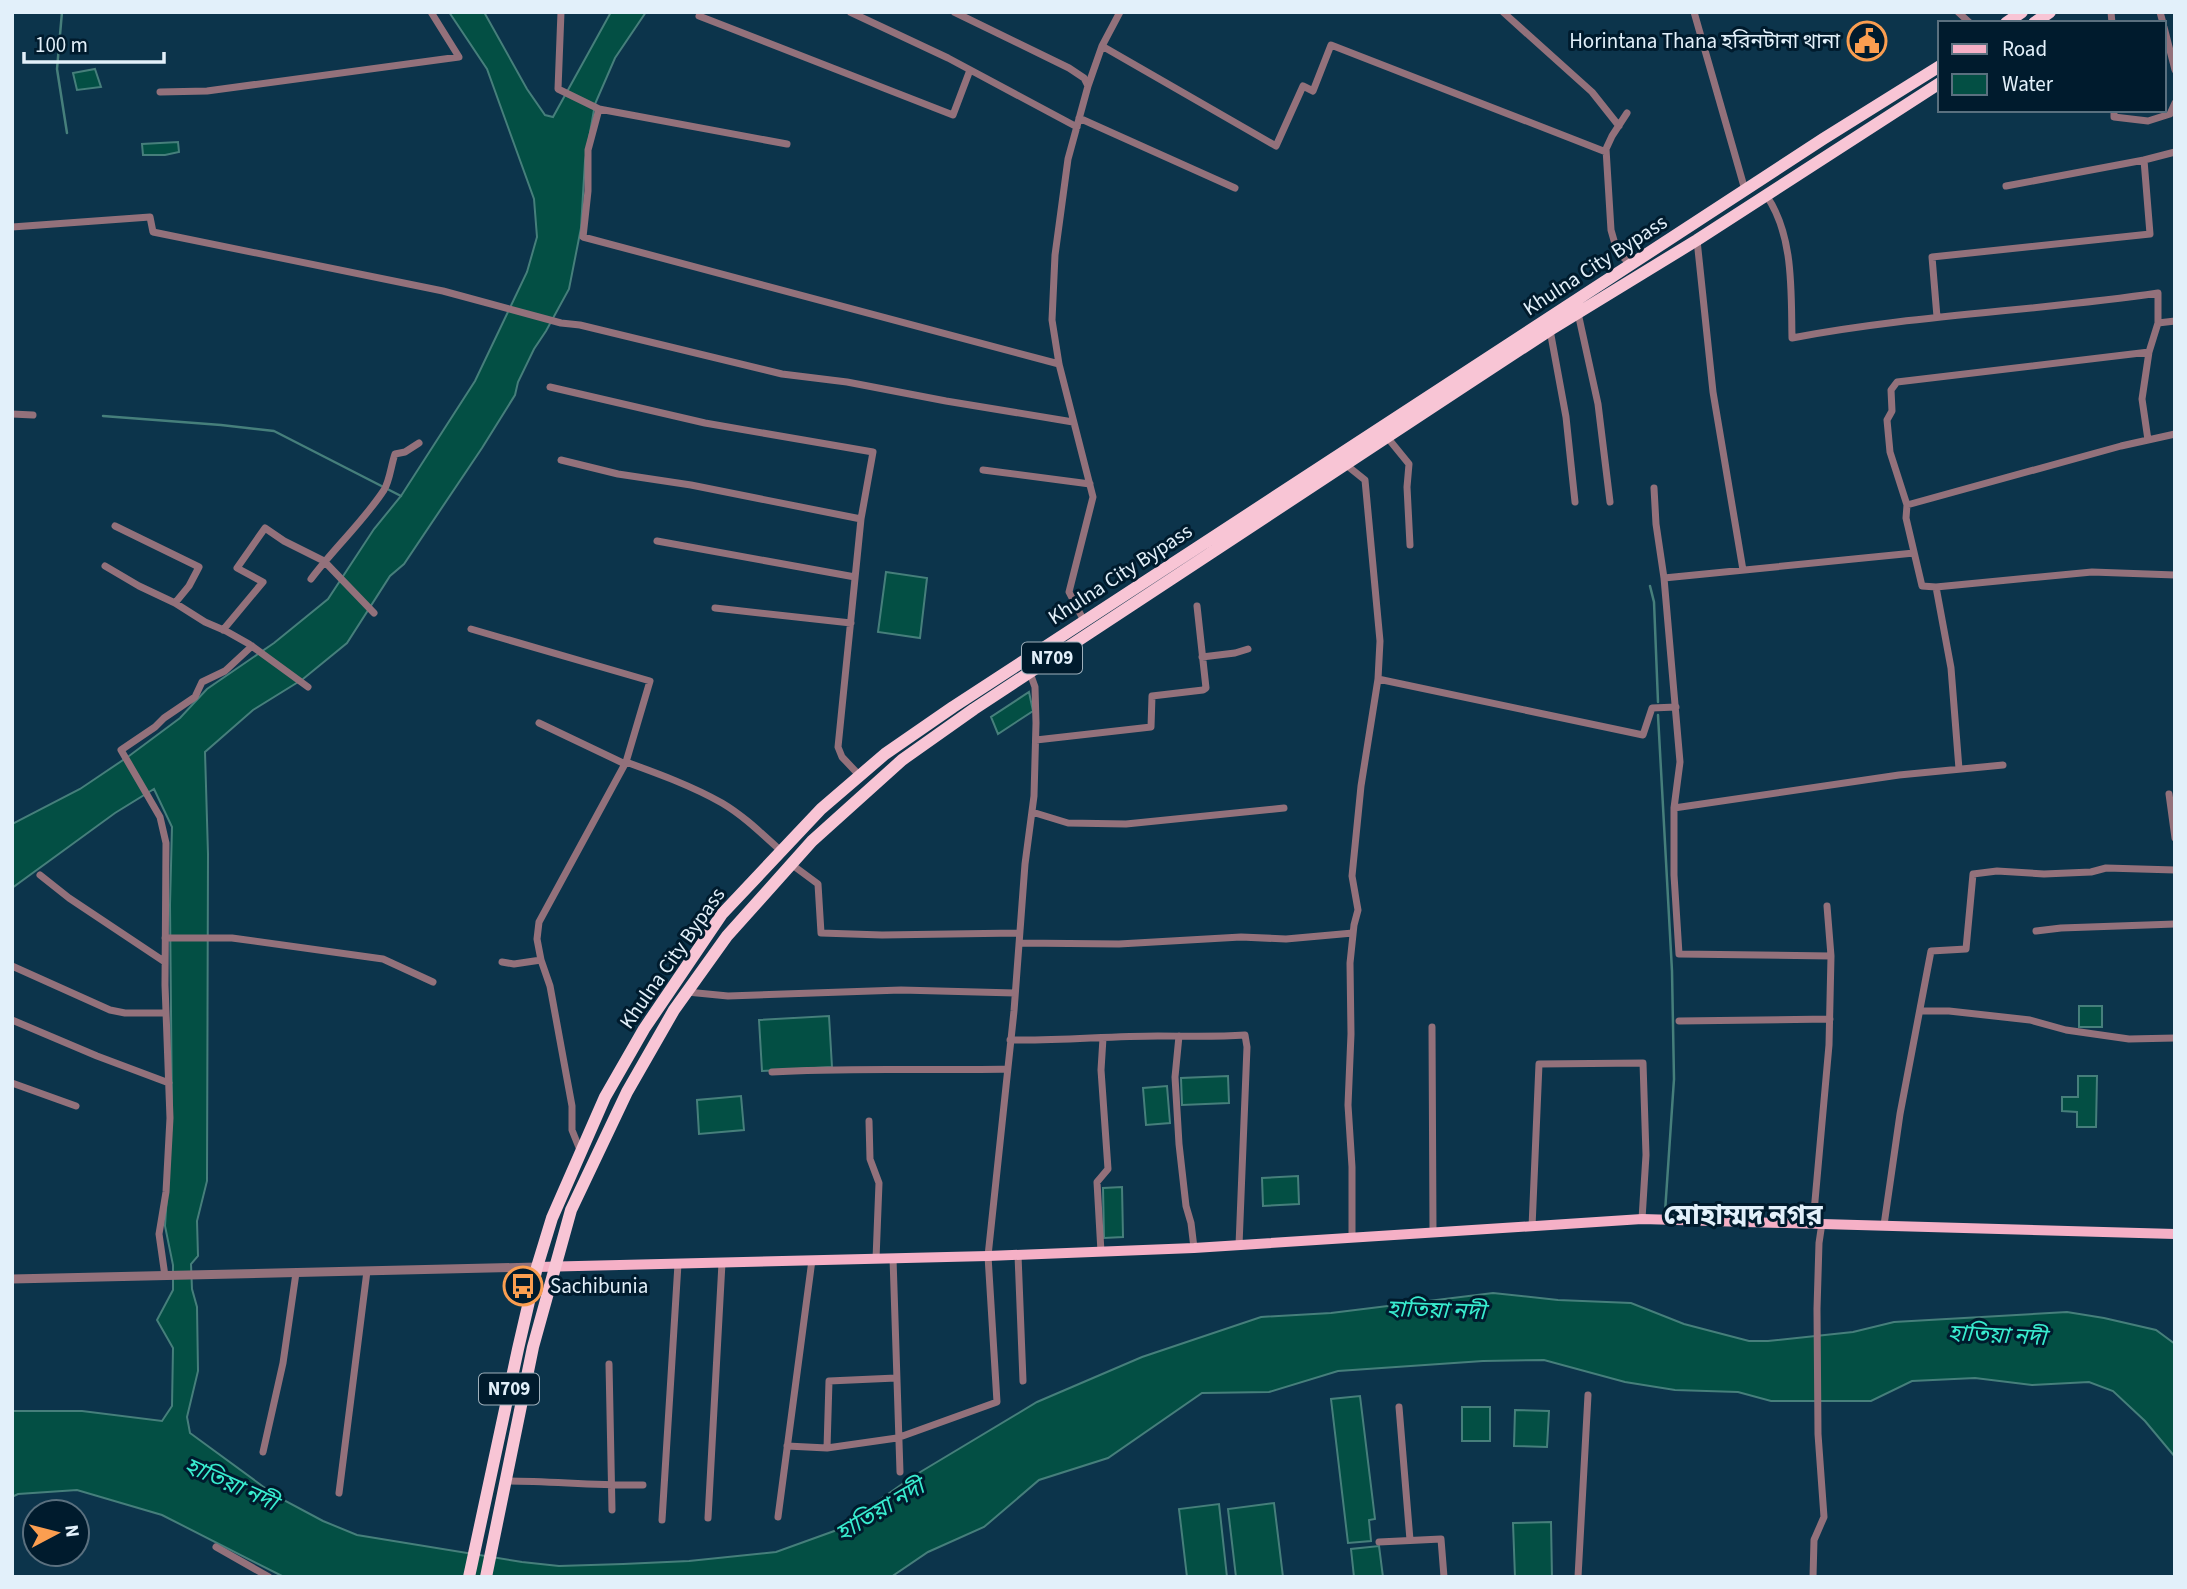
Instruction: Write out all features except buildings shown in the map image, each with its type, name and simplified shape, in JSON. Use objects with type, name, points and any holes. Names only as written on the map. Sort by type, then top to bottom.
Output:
[{"type":"highway","name":"Khulna City Bypass","points":[[469,1577],[518,1349],[537,1267],[552,1218],[605,1097],[644,1029],[722,914],[781,850],[821,809],[885,754],[953,707],[1823,139],[1938,67]]},
{"type":"highway","name":"Khulna City Bypass","points":[[486,1577],[533,1347],[571,1210],[627,1092],[674,1010],[727,936],[812,841],[902,760],[1030,673],[1550,330],[1697,240],[1938,84]]},
{"type":"main road","points":[[537,1267],[1194,1248],[1642,1219],[2175,1234]]},
{"type":"street","points":[[160,92],[207,91],[459,57],[431,12]]},
{"type":"street","points":[[561,12],[558,89],[598,108],[787,144]]},
{"type":"street","points":[[850,12],[971,70],[1077,127]]},
{"type":"street","points":[[954,12],[1069,68],[1084,78],[1087,86]]},
{"type":"street","points":[[1084,621],[1069,592],[1093,497],[1059,364],[1052,320],[1055,255],[1068,159],[1087,86],[1102,46],[1120,12]]},
{"type":"street","points":[[1503,12],[1592,92],[1619,126]]},
{"type":"street","points":[[1695,12],[1745,191]]},
{"type":"street","points":[[699,16],[953,116],[971,70]]},
{"type":"street","points":[[2166,33],[2175,70]]},
{"type":"street","points":[[1102,46],[1276,146],[1303,86],[1313,91],[1331,45],[1606,152]]},
{"type":"street","points":[[2114,112],[2114,117],[2148,121],[2170,114],[2175,103]]},
{"type":"street","points":[[598,108],[588,150],[588,191],[583,237],[1059,364]]},
{"type":"street","points":[[1627,113],[1612,136],[1606,152],[1611,230],[1617,250],[1631,265]]},
{"type":"street","points":[[1079,118],[1235,188]]},
{"type":"street","points":[[2006,186],[2175,152]]},
{"type":"street","points":[[1937,317],[1932,257],[2150,234],[2144,160]]},
{"type":"street","points":[[1766,195],[1774,207],[1785,240],[1791,288],[1792,338],[1937,317],[2092,303],[2158,293],[2158,323],[2148,352],[2142,399],[2148,440]]},
{"type":"street","points":[[12,228],[150,217],[153,232],[443,291],[561,323],[782,374],[847,382],[1073,422]]},
{"type":"street","points":[[1697,240],[1713,392],[1743,570]]},
{"type":"street","points":[[1578,313],[1598,404],[1610,502]]},
{"type":"street","points":[[2158,323],[2175,321]]},
{"type":"street","points":[[1550,330],[1566,417],[1575,502]]},
{"type":"street","points":[[2148,352],[1897,382],[1891,390],[1892,411],[1887,420],[1890,452],[1907,505],[1906,518],[1922,586],[1936,587],[2092,572],[2175,575]]},
{"type":"street","points":[[550,387],[705,423],[873,452],[860,519],[838,747],[842,757],[860,776]]},
{"type":"street","points":[[12,414],[33,415]]},
{"type":"street","points":[[1907,505],[2110,448],[2175,435]]},
{"type":"street","points":[[1387,437],[1409,464],[1407,487],[1410,545]]},
{"type":"street","points":[[311,579],[385,488],[395,454],[405,452],[419,443]]},
{"type":"street","points":[[561,460],[618,474],[691,485],[860,519]]},
{"type":"street","points":[[1345,464],[1365,480],[1380,641],[1378,679],[1360,786],[1352,876],[1358,910],[1350,963],[1348,1105],[1352,1167],[1352,1236]]},
{"type":"street","points":[[983,470],[1090,484]]},
{"type":"street","points":[[1654,488],[1679,762],[1674,808],[1674,875],[1679,954],[1831,956]]},
{"type":"street","points":[[115,526],[199,567],[189,586],[175,603]]},
{"type":"street","points":[[223,630],[263,582],[237,568],[265,527],[284,541],[324,561],[372,612]]},
{"type":"street","points":[[657,541],[855,577]]},
{"type":"street","points":[[1664,578],[1914,553]]},
{"type":"street","points":[[105,566],[255,648],[306,685]]},
{"type":"street","points":[[1936,587],[1951,668],[1959,769]]},
{"type":"street","points":[[1036,740],[1151,727],[1152,696],[1206,688],[1197,606]]},
{"type":"street","points":[[715,608],[851,623]]},
{"type":"street","points":[[471,629],[650,681],[626,763],[540,922],[537,939],[550,986],[572,1106],[572,1129],[581,1152]]},
{"type":"street","points":[[168,1276],[159,1234],[166,1192],[169,1083],[165,961],[166,843],[160,817],[121,750],[195,697],[202,682],[225,671],[255,648]]},
{"type":"street","points":[[1202,657],[1248,649]]},
{"type":"street","points":[[788,1446],[827,1448],[897,1438],[997,1402],[988,1256],[1032,813],[1036,740],[1035,687],[1030,673]]},
{"type":"street","points":[[1378,679],[1643,735],[1652,708],[1676,707]]},
{"type":"street","points":[[539,723],[722,803],[781,850]]},
{"type":"street","points":[[1674,808],[1899,775],[2003,765]]},
{"type":"street","points":[[2169,794],[2175,838]]},
{"type":"street","points":[[1032,813],[1068,823],[1126,824],[1284,808]]},
{"type":"street","points":[[791,864],[818,884],[821,933],[1019,933]]},
{"type":"street","points":[[1884,1225],[1900,1114],[1931,951],[1966,949],[1973,874],[1997,871],[2044,874],[2091,872],[2106,868],[2175,870]]},
{"type":"street","points":[[40,875],[69,898],[165,961]]},
{"type":"street","points":[[1813,1577],[1814,1540],[1824,1517],[1818,1434],[1817,1308],[1818,1223],[1830,1020],[1831,956],[1827,906]]},
{"type":"street","points":[[2036,931],[2175,924]]},
{"type":"street","points":[[1019,943],[1119,944],[1241,937],[1286,939],[1353,933]]},
{"type":"street","points":[[167,938],[211,937],[264,942],[383,960],[433,982]]},
{"type":"street","points":[[502,962],[514,964],[541,960]]},
{"type":"street","points":[[12,965],[110,1010],[125,1013],[166,1013]]},
{"type":"street","points":[[687,992],[728,996],[901,990],[1015,993]]},
{"type":"street","points":[[1920,1011],[1950,1011],[2030,1020],[2066,1030],[2129,1039],[2175,1038]]},
{"type":"street","points":[[12,1020],[169,1083]]},
{"type":"street","points":[[1679,1021],[1830,1020]]},
{"type":"street","points":[[1432,1027],[1433,1232]]},
{"type":"street","points":[[1010,1040],[1245,1035],[1247,1047],[1239,1245]]},
{"type":"street","points":[[1179,1036],[1175,1077],[1179,1144],[1194,1248]]},
{"type":"street","points":[[1101,1252],[1097,1182],[1108,1169],[1101,1070],[1103,1038]]},
{"type":"street","points":[[1532,1227],[1539,1063],[1643,1063],[1646,1155],[1642,1219]]},
{"type":"street","points":[[772,1072],[819,1069],[1007,1069]]},
{"type":"street","points":[[12,1083],[76,1106]]},
{"type":"street","points":[[869,1121],[870,1159],[879,1183],[876,1259]]},
{"type":"street","points":[[1018,1255],[1023,1381]]},
{"type":"street","points":[[893,1258],[900,1472]]},
{"type":"street","points":[[778,1517],[812,1260]]},
{"type":"street","points":[[708,1518],[722,1263]]},
{"type":"street","points":[[662,1520],[678,1264]]},
{"type":"street","points":[[12,1279],[537,1267]]},
{"type":"street","points":[[339,1493],[366,1271]]},
{"type":"street","points":[[263,1452],[284,1363],[296,1273]]},
{"type":"street","points":[[609,1364],[612,1510]]},
{"type":"street","points":[[827,1448],[830,1381],[896,1378]]},
{"type":"street","points":[[1578,1577],[1588,1395]]},
{"type":"street","points":[[1399,1407],[1410,1540]]},
{"type":"street","points":[[505,1481],[643,1485]]},
{"type":"street","points":[[1378,1542],[1441,1539],[1444,1577]]},
{"type":"street","points":[[216,1547],[264,1575]]},
{"type":"water","name":"হাতিয়া নদী","points":[[449,12],[484,12],[527,89],[545,115],[553,117],[611,12],[646,12],[615,58],[595,104],[585,161],[581,228],[569,289],[534,349],[518,382],[515,395],[404,564],[390,576],[347,643],[303,679],[253,710],[205,752],[208,854],[207,1181],[197,1221],[198,1256],[191,1264],[192,1289],[197,1307],[198,1371],[187,1417],[190,1433],[276,1496],[323,1521],[357,1535],[559,1566],[689,1561],[776,1552],[837,1530],[912,1477],[1037,1402],[1142,1357],[1261,1317],[1331,1313],[1493,1293],[1558,1300],[1631,1303],[1684,1324],[1749,1341],[1853,1332],[1894,1322],[2067,1312],[2156,1330],[2175,1344],[2175,1457],[2145,1421],[2113,1391],[2089,1382],[2032,1385],[1975,1378],[1912,1381],[1871,1401],[1771,1401],[1738,1392],[1675,1390],[1625,1382],[1544,1360],[1483,1361],[1338,1371],[1269,1392],[1202,1393],[1108,1458],[1039,1480],[984,1527],[928,1552],[891,1577],[284,1577],[162,1515],[77,1490],[18,1494],[12,1497],[12,1411],[82,1411],[162,1421],[172,1406],[173,1348],[157,1320],[173,1290],[173,1265],[165,1226],[172,1117],[172,827],[154,789],[115,813],[12,888],[12,824],[80,789],[129,756],[180,718],[207,689],[274,643],[328,599],[374,529],[401,496],[475,381],[527,272],[537,237],[534,199],[487,69]]},
{"type":"water","points":[[95,69],[101,87],[77,90],[73,73]]},
{"type":"water","points":[[178,142],[179,152],[143,155],[142,144]]},
{"type":"water","points":[[886,572],[927,578],[920,638],[878,632]]},
{"type":"water","points":[[1029,692],[1033,711],[998,734],[991,717]]},
{"type":"water","points":[[2079,1006],[2102,1006],[2102,1027],[2079,1027]]},
{"type":"water","points":[[829,1016],[832,1067],[762,1071],[759,1020]]},
{"type":"water","points":[[1228,1076],[1229,1103],[1182,1105],[1181,1078]]},
{"type":"water","points":[[2078,1076],[2097,1076],[2096,1127],[2077,1127],[2077,1112],[2062,1111],[2062,1097],[2078,1097]]},
{"type":"water","points":[[1167,1086],[1170,1123],[1146,1125],[1143,1088]]},
{"type":"water","points":[[741,1096],[744,1130],[699,1134],[697,1100]]},
{"type":"water","points":[[1298,1176],[1299,1204],[1263,1206],[1262,1178]]},
{"type":"water","points":[[1122,1187],[1123,1237],[1104,1238],[1103,1188]]},
{"type":"water","points":[[1360,1396],[1375,1519],[1369,1520],[1371,1541],[1348,1543],[1331,1399]]},
{"type":"water","points":[[1462,1407],[1490,1407],[1490,1441],[1462,1441]]},
{"type":"water","points":[[1515,1410],[1549,1411],[1547,1447],[1514,1446]]},
{"type":"water","points":[[1274,1503],[1283,1577],[1236,1577],[1228,1509]]},
{"type":"water","points":[[1219,1504],[1227,1577],[1187,1577],[1179,1509]]},
{"type":"water","points":[[1551,1522],[1552,1577],[1515,1577],[1513,1523]]},
{"type":"water","points":[[1379,1546],[1383,1577],[1354,1577],[1351,1549]]},
{"type":"waterway","points":[[62,12],[57,69],[67,133]]},
{"type":"waterway","points":[[103,416],[274,431],[401,496]]},
{"type":"waterway","points":[[1650,586],[1654,602],[1658,702]]},
{"type":"waterway","points":[[1658,715],[1672,971],[1674,1079],[1665,1212]]},
{"type":"place","name":"Horintana Thana হরিনটানা থানা","points":[[1867,41]]},
{"type":"place","name":"Sachibunia","points":[[523,1286]]},
{"type":"district","name":"মোহাম্মদ নগর","points":[[1743,1215]]}]
